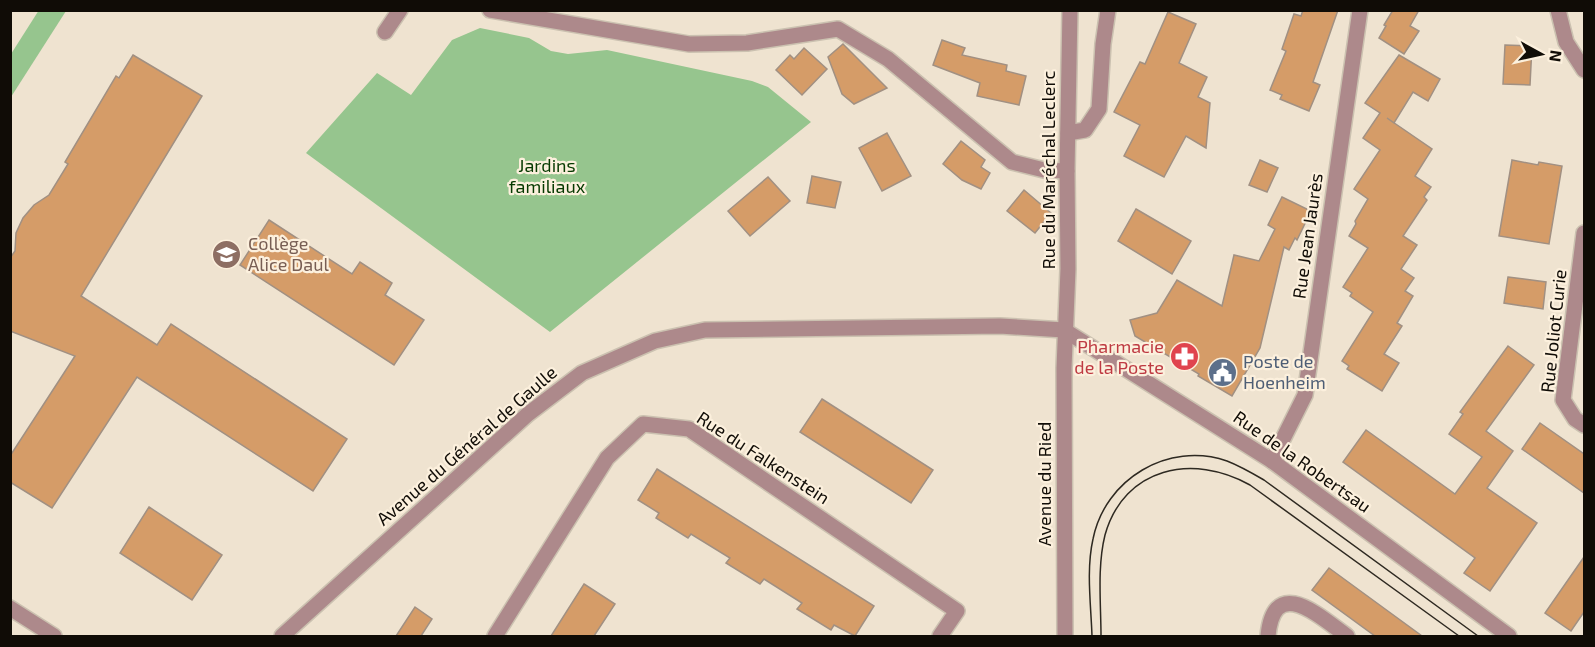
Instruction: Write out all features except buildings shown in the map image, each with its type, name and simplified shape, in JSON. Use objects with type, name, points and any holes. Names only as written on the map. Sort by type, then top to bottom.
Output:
[{"type":"street","points":[[386,32],[400,10]]},
{"type":"street","points":[[490,10],[689,44],[747,43],[838,29],[888,59],[1012,162],[1044,170],[1067,171]]},
{"type":"street","name":"Rue du Maréchal Leclerc","points":[[1064,330],[1068,269],[1070,10]]},
{"type":"street","points":[[1068,133],[1085,130],[1099,109],[1103,44],[1108,10]]},
{"type":"street","name":"Rue Jean Jaurès","points":[[1272,460],[1305,395],[1360,10]]},
{"type":"street","points":[[1558,10],[1566,42],[1584,70]]},
{"type":"street","name":"Rue Joliot Curie","points":[[1584,233],[1563,400],[1575,419],[1584,425]]},
{"type":"street","name":"Avenue du Général de Gaulle","points":[[282,636],[528,414],[582,373],[656,341],[705,330],[1000,326],[1064,330]]},
{"type":"street","name":"Rue de la Robertsau","points":[[1064,330],[1272,460],[1509,636]]},
{"type":"street","name":"Avenue du Ried","points":[[1064,330],[1065,636]]},
{"type":"street","name":"Rue du Falkenstein","points":[[495,636],[607,458],[643,424],[689,429],[957,610],[940,636]]},
{"type":"street","points":[[1268,636],[1273,613],[1283,603],[1289,602],[1302,606],[1347,636]]},
{"type":"street","points":[[10,608],[54,636]]},
{"type":"green space","points":[[39,10],[66,11],[11,97],[11,54]]},
{"type":"green space","name":"Jardins familiaux","points":[[480,28],[529,38],[551,51],[568,54],[607,50],[752,81],[768,87],[811,122],[550,332],[306,153],[377,73],[411,95],[452,40]]},
{"type":"tram line","points":[[1092,636],[1090,563],[1093,539],[1100,518],[1111,499],[1125,483],[1142,470],[1162,461],[1183,456],[1205,456],[1227,461],[1264,480],[1478,636]]},
{"type":"tram line","points":[[1101,636],[1101,560],[1105,535],[1114,512],[1128,494],[1144,481],[1163,473],[1184,469],[1206,470],[1228,475],[1250,485],[1459,636]]},
{"type":"place","name":"Collège Alice Daul","points":[[227,254]]},
{"type":"place","name":"Pharmacie de la Poste","points":[[1185,357]]},
{"type":"place","name":"Poste de Hoenheim","points":[[1222,372]]}]
